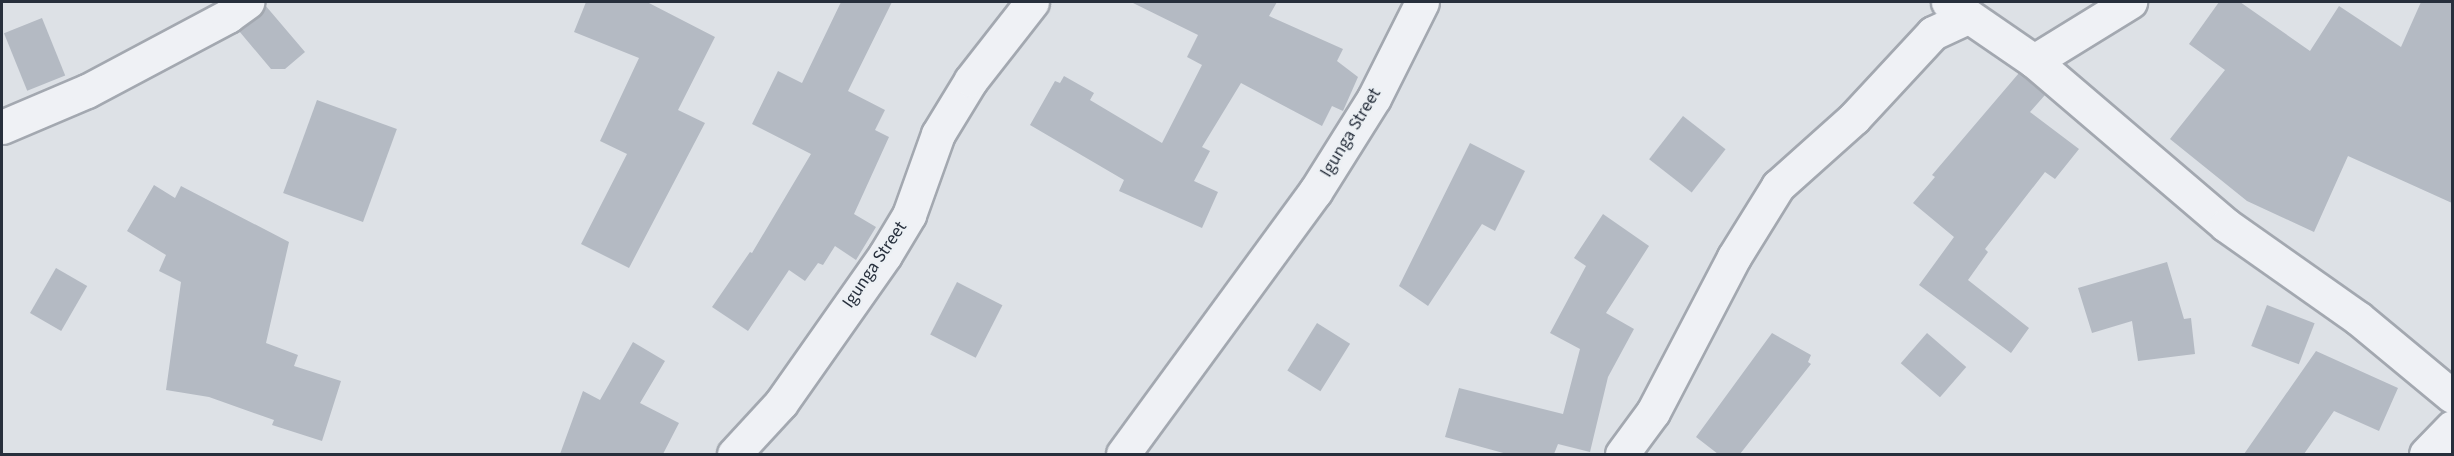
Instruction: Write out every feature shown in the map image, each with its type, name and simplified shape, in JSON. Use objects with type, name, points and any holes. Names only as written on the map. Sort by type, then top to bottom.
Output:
[{"type":"street","points":[[2,127],[87,91],[228,16],[247,2]]},
{"type":"street","name":"Igunga Street","points":[[734,454],[781,403],[885,255],[909,215],[938,134],[971,80],[1032,2]]},
{"type":"street","name":"Igunga Street","points":[[1123,454],[1315,192],[1404,42],[1422,2]]},
{"type":"street","points":[[2034,61],[2130,2]]},
{"type":"street","points":[[1622,454],[1653,412],[1702,314],[1778,186],[1854,118],[1957,9],[2034,61],[2226,225],[2358,318],[2452,396]]},
{"type":"street","points":[[2426,454],[2452,427]]},
{"type":"building","points":[[586,2],[647,2],[715,37],[678,110],[705,123],[629,268],[581,244],[627,154],[600,141],[639,58],[574,32]]},
{"type":"building","points":[[841,2],[892,2],[848,91],[885,110],[875,130],[889,137],[854,214],[876,227],[856,260],[835,246],[823,265],[818,263],[805,281],[789,270],[748,331],[712,307],[750,252],[752,253],[811,154],[752,124],[778,71],[802,83]]},
{"type":"building","points":[[1131,2],[1277,2],[1269,16],[1343,49],[1337,61],[1358,77],[1343,111],[1332,106],[1322,126],[1241,83],[1202,147],[1210,151],[1194,181],[1218,192],[1202,228],[1119,191],[1124,180],[1030,125],[1055,81],[1060,83],[1064,76],[1094,93],[1090,100],[1162,143],[1202,65],[1187,57],[1198,35]]},
{"type":"building","points":[[2219,2],[2240,2],[2310,51],[2339,6],[2401,47],[2421,2],[2452,2],[2452,203],[2348,156],[2314,232],[2247,201],[2170,139],[2225,70],[2189,44]]},
{"type":"building","points":[[265,5],[305,52],[285,69],[271,69],[239,31],[259,17]]},
{"type":"building","points":[[42,18],[65,75],[27,91],[4,33]]},
{"type":"building","points":[[2019,73],[2045,95],[2030,112],[2079,149],[2055,179],[2045,172],[1985,249],[1988,252],[1968,280],[2029,328],[2011,353],[1919,285],[1954,237],[1913,203],[1935,177],[1932,175]]},
{"type":"building","points":[[317,100],[397,129],[363,222],[283,193]]},
{"type":"building","points":[[1683,116],[1726,149],[1692,193],[1649,159]]},
{"type":"building","points":[[1470,143],[1525,171],[1495,231],[1482,224],[1428,306],[1399,286]]},
{"type":"building","points":[[154,185],[175,198],[181,186],[289,242],[266,343],[298,355],[294,366],[341,381],[322,441],[272,425],[274,420],[209,397],[166,390],[181,282],[159,271],[166,255],[127,231]]},
{"type":"building","points":[[1603,214],[1649,246],[1606,313],[1634,329],[1608,377],[1590,452],[1558,444],[1554,454],[1507,454],[1445,437],[1459,388],[1563,414],[1580,349],[1550,333],[1586,266],[1574,258]]},
{"type":"building","points":[[2167,262],[2184,319],[2191,318],[2195,354],[2138,361],[2132,321],[2092,333],[2078,288]]},
{"type":"building","points":[[56,268],[87,286],[61,331],[30,313]]},
{"type":"building","points":[[957,282],[1002,305],[976,358],[930,335]]},
{"type":"building","points":[[2267,305],[2315,323],[2299,364],[2251,346]]},
{"type":"building","points":[[1317,323],[1350,344],[1320,391],[1287,370]]},
{"type":"building","points":[[1772,333],[1811,355],[1808,362],[1811,364],[1740,454],[1718,454],[1696,437]]},
{"type":"building","points":[[1927,333],[1966,367],[1940,397],[1901,363]]},
{"type":"building","points":[[633,342],[665,361],[640,403],[679,423],[663,454],[560,454],[583,391],[600,400]]},
{"type":"building","points":[[2316,351],[2398,388],[2379,431],[2334,411],[2304,454],[2244,454]]}]
